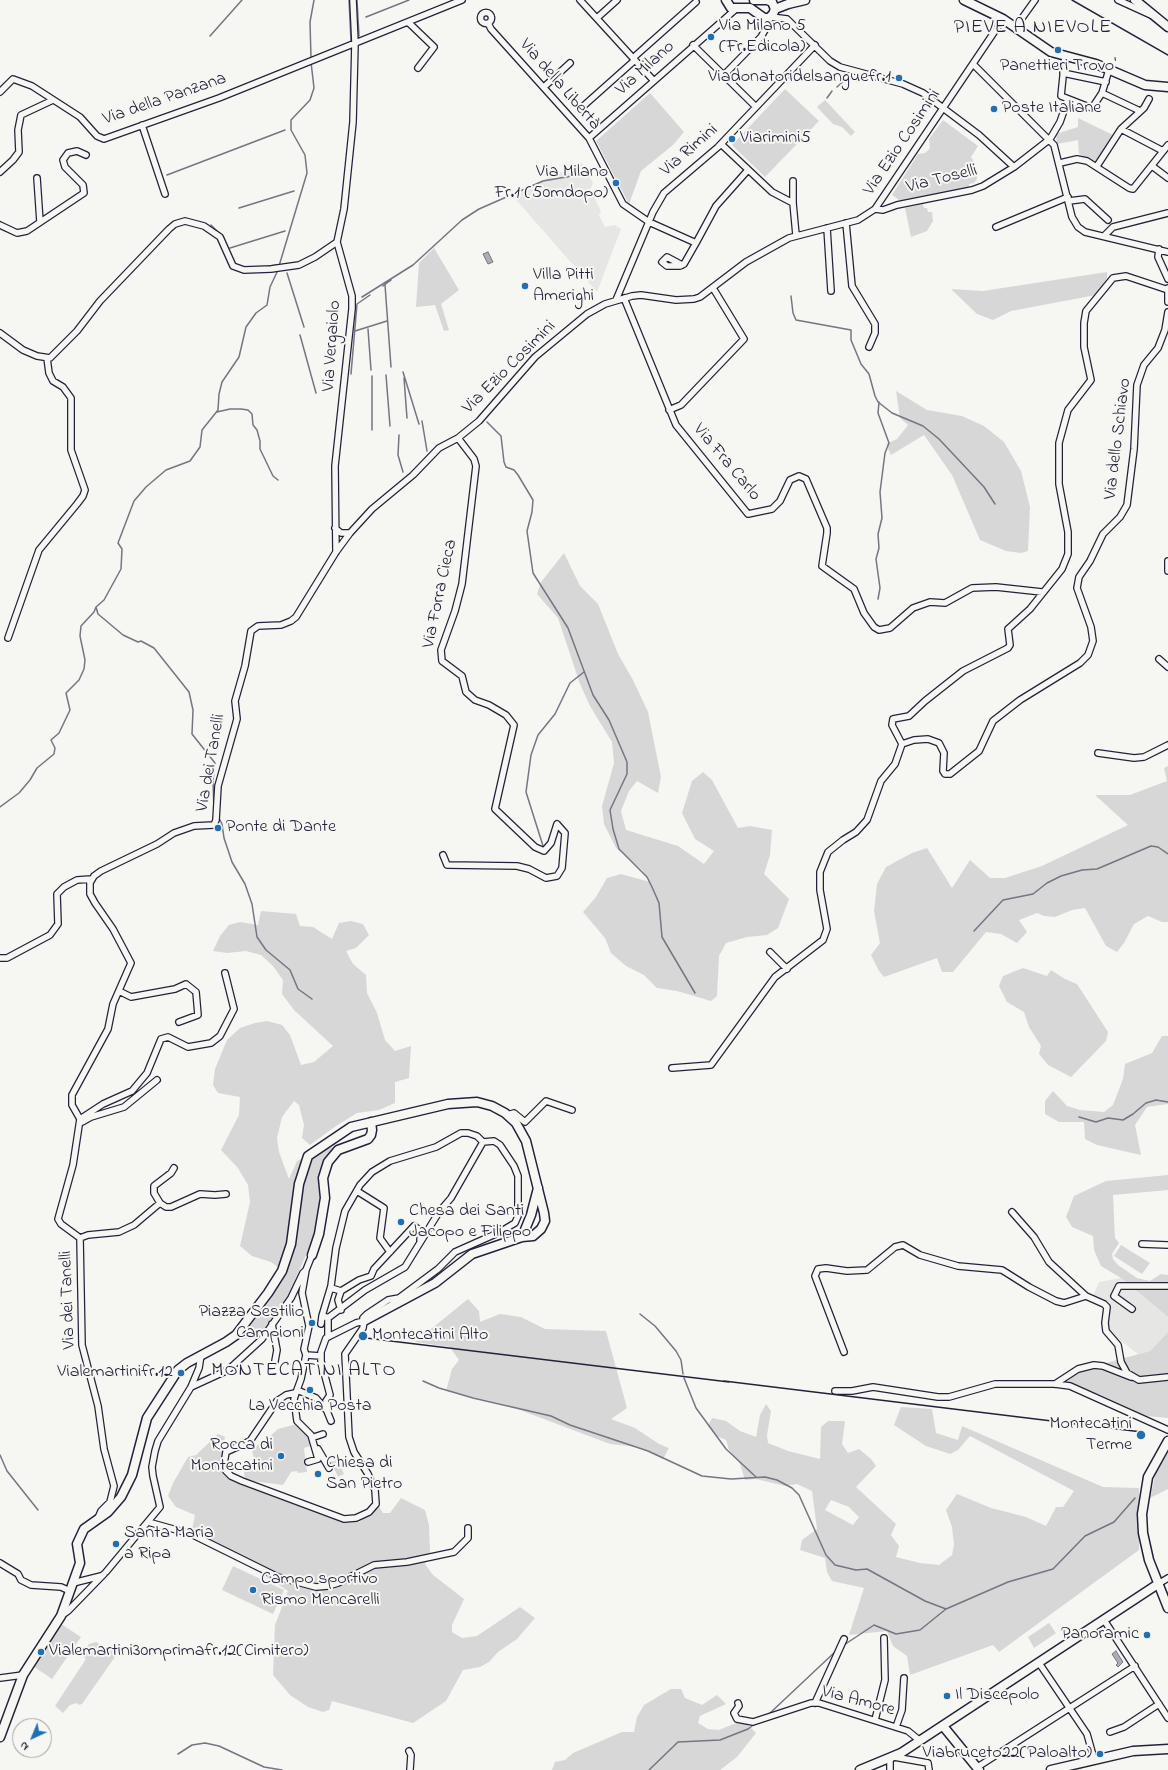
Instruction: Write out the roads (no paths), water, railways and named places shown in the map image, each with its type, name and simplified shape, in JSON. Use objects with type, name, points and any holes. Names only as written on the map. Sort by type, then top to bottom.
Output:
[{"type":"street","name":"Via Vergaiolo","points":[[336,552],[335,466],[352,309],[352,296],[337,242],[344,209],[353,122],[355,43],[353,0]]},
{"type":"street","name":"Via della Panzana","points":[[0,92],[13,79],[32,86],[80,117],[97,136],[104,139],[219,98],[462,0]]},
{"type":"street","points":[[580,0],[654,81]]},
{"type":"street","points":[[597,18],[617,0]]},
{"type":"street","points":[[754,0],[763,0],[774,4],[804,0]]},
{"type":"street","points":[[724,75],[761,37],[765,30],[767,17],[774,4],[788,0]]},
{"type":"street","points":[[798,0],[804,0]]},
{"type":"street","points":[[964,0],[1003,19],[1048,50],[1065,57],[1096,64],[1145,85],[1168,87]]},
{"type":"street","points":[[1016,28],[1035,0]]},
{"type":"street","points":[[1118,0],[1136,4],[1146,9],[1168,26]]},
{"type":"street","points":[[580,109],[696,2]]},
{"type":"street","points":[[722,20],[727,2],[736,9],[750,8],[767,17],[787,19],[814,46],[840,67],[909,87],[944,108],[991,145],[1014,166]]},
{"type":"street","points":[[1136,4],[1159,19]]},
{"type":"street","name":"Via Milano","points":[[589,138],[736,9]]},
{"type":"street","name":"Via Ezio Cosimini","points":[[336,552],[372,508],[412,475],[439,448],[458,438],[489,411],[515,379],[545,348],[587,314],[616,300],[641,295],[688,300],[700,297],[746,262],[796,235],[858,220],[876,209],[1003,19]]},
{"type":"street","points":[[408,22],[434,47],[418,68]]},
{"type":"street","name":"Via della Libertà","points":[[488,23],[491,29],[544,86],[589,138],[623,204],[649,222],[696,243]]},
{"type":"street","points":[[694,45],[756,107]]},
{"type":"street","name":"Via Rimini","points":[[616,300],[649,222],[664,193],[721,144],[814,46]]},
{"type":"street","points":[[1065,57],[1061,96],[1092,108],[1102,93],[1108,73]]},
{"type":"street","points":[[544,86],[570,63]]},
{"type":"street","points":[[973,64],[1050,139],[1054,145],[1060,163],[1072,217],[1078,228],[1085,232],[1168,252]]},
{"type":"street","points":[[1063,73],[1106,82]]},
{"type":"street","points":[[1102,93],[1140,111]]},
{"type":"street","points":[[1050,139],[1068,99]]},
{"type":"street","points":[[1097,166],[1121,129],[1140,111],[1149,99]]},
{"type":"street","points":[[0,172],[19,152],[18,130],[21,115],[53,100]]},
{"type":"street","points":[[142,125],[165,194]]},
{"type":"street","points":[[1121,129],[1164,151]]},
{"type":"street","name":"Via Toselli","points":[[876,209],[883,210],[897,205],[972,190],[982,186],[1014,166],[1050,139]]},
{"type":"street","points":[[721,144],[772,192],[793,203]]},
{"type":"street","points":[[1060,163],[1077,159],[1087,161],[1097,166],[1129,188],[1133,189],[1168,145]]},
{"type":"street","points":[[0,225],[17,233],[27,231],[84,193],[83,185],[66,167],[64,160],[68,153],[77,151],[86,155]]},
{"type":"street","points":[[1152,166],[1168,178]]},
{"type":"street","points":[[682,265],[688,261],[716,206],[748,170]]},
{"type":"street","points":[[37,178],[40,222]]},
{"type":"street","points":[[793,181],[793,203],[796,235]]},
{"type":"street","points":[[996,227],[1068,199],[1085,199],[1108,220]]},
{"type":"street","points":[[1104,236],[1113,227],[1168,213]]},
{"type":"street","points":[[47,358],[58,351],[77,331],[100,301],[175,224],[185,221],[204,226],[220,237],[233,266],[244,270],[271,269],[298,265],[316,257],[337,242]]},
{"type":"street","points":[[846,223],[852,286],[876,324],[876,333],[869,347]]},
{"type":"street","points":[[827,228],[831,291]]},
{"type":"street","points":[[1159,249],[1158,257],[1168,279]]},
{"type":"street","points":[[672,1068],[711,1065],[775,977],[823,940],[827,929],[820,890],[820,872],[828,852],[856,832],[867,820],[882,781],[895,764],[902,744],[892,725],[893,719],[908,716],[963,671],[1008,648],[1010,645],[1008,629],[1030,609],[1042,592],[1054,581],[1062,569],[1068,554],[1067,524],[1059,484],[1060,443],[1068,410],[1091,380],[1084,347],[1084,323],[1086,311],[1113,278],[1126,276],[1140,279],[1168,289],[1168,302]]},
{"type":"street","points":[[669,410],[681,405],[744,339],[713,288]]},
{"type":"street","name":"Via Fra Carlo","points":[[624,298],[656,372],[669,410],[676,425],[748,514],[772,509],[780,501],[790,480],[799,476],[806,479],[828,533],[822,566],[854,589],[859,597],[864,613],[874,627],[879,630],[890,628],[913,608],[930,602],[944,603],[972,588],[996,587],[1042,592]]},
{"type":"street","name":"Via dello Schiavo","points":[[902,744],[914,740],[928,739],[939,743],[944,754],[944,771],[948,775],[978,751],[993,721],[1020,700],[1080,663],[1088,655],[1093,640],[1077,588],[1079,577],[1090,561],[1103,534],[1120,517],[1127,505],[1134,449],[1137,385],[1144,365],[1158,348],[1166,330],[1168,312]]},
{"type":"street","points":[[0,333],[23,350],[47,358]]},
{"type":"street","points":[[8,638],[39,550],[77,504],[83,496],[85,490],[71,450],[71,398],[63,387],[54,381],[49,373],[47,358]]},
{"type":"street","name":"Via Forra Cieca","points":[[443,855],[447,865],[517,866],[529,869],[546,878],[557,876],[562,868],[565,833],[557,824],[551,844],[544,851],[535,848],[495,809],[514,725],[506,715],[489,705],[475,700],[466,692],[462,676],[442,661],[441,650],[455,611],[462,584],[476,466],[474,459],[458,438]]},
{"type":"street","points":[[335,528],[341,533],[350,533]]},
{"type":"street","name":"Via dei Tanelli","points":[[91,879],[101,871],[174,833],[194,826],[214,825],[217,815],[218,786],[237,719],[234,701],[245,666],[251,631],[258,626],[281,625],[296,617],[336,552]]},
{"type":"street","points":[[1168,561],[1168,571]]},
{"type":"street","points":[[1159,659],[1168,667]]},
{"type":"street","points":[[1098,753],[1134,758],[1144,757],[1168,745]]},
{"type":"street","points":[[0,958],[7,958],[50,935],[58,924],[57,894],[64,887],[77,880],[91,879],[89,888],[90,894],[132,962],[113,1004],[108,1029],[72,1095],[72,1105],[79,1121]]},
{"type":"street","points":[[770,952],[787,969]]},
{"type":"street","points":[[79,1121],[103,1104],[132,1092],[147,1073],[161,1039],[168,1037],[188,1047],[211,1043],[220,1036],[234,1009],[225,973]]},
{"type":"street","points":[[119,991],[131,997],[175,989],[186,984],[196,992],[198,1015],[179,1022]]},
{"type":"street","points":[[79,1121],[124,1107],[157,1080]]},
{"type":"street","points":[[0,1737],[23,1675],[61,1616],[80,1563],[77,1544],[84,1529],[108,1512],[121,1497],[132,1475],[147,1418],[178,1370],[187,1363],[236,1335],[251,1318],[282,1271],[291,1244],[299,1184],[308,1156],[351,1127],[448,1104],[470,1101],[492,1106],[508,1115],[516,1123],[524,1137],[538,1186],[544,1223],[537,1234],[522,1237],[472,1254],[436,1283],[364,1321],[356,1323],[328,1337]]},
{"type":"street","points":[[508,1115],[514,1113],[525,1122],[546,1101],[572,1110]]},
{"type":"street","name":"Via dei Tanelli","points":[[79,1121],[73,1165],[58,1219],[61,1224],[80,1238],[82,1345],[98,1406],[104,1449],[114,1486],[110,1502],[101,1511],[98,1518]]},
{"type":"street","points":[[329,1468],[315,1444],[314,1437],[297,1421],[296,1391],[301,1379],[306,1355],[304,1349],[309,1326],[302,1293],[306,1270],[319,1234],[325,1198],[323,1178],[328,1162],[338,1150],[368,1139],[371,1136],[371,1122]]},
{"type":"street","points":[[331,1421],[327,1411],[326,1401],[330,1395],[321,1356],[328,1337],[326,1316],[338,1233],[344,1211],[372,1172],[390,1161],[436,1147],[461,1134],[468,1133],[477,1136],[483,1142]]},
{"type":"street","points":[[327,1411],[316,1398],[307,1393],[296,1391],[286,1395],[277,1401],[260,1429],[250,1441],[226,1452],[224,1464],[226,1471],[230,1476],[242,1481],[344,1519],[356,1518],[369,1512],[376,1504],[375,1490],[368,1474],[354,1452],[349,1437],[346,1354],[363,1328],[363,1318],[367,1314],[388,1300],[399,1298],[438,1269],[455,1252],[500,1232],[515,1223],[518,1216],[518,1176],[514,1166],[500,1145],[494,1141],[483,1142]]},
{"type":"street","points":[[321,1324],[326,1316],[341,1310],[365,1290],[405,1267],[439,1212],[447,1202],[483,1142]]},
{"type":"street","points":[[174,1168],[172,1173],[154,1186],[154,1193],[160,1203],[171,1207],[200,1194],[226,1194]]},
{"type":"street","points":[[522,1237],[531,1215],[538,1186]]},
{"type":"street","points":[[357,1191],[384,1208],[380,1238],[390,1252]]},
{"type":"street","points":[[418,1247],[421,1231],[424,1231],[434,1214],[447,1202]]},
{"type":"street","points":[[80,1238],[88,1234],[119,1232],[134,1225],[160,1203]]},
{"type":"street","points":[[1012,1212],[1034,1238],[1049,1262],[1086,1296],[1106,1305],[1106,1331],[1118,1345],[1121,1362],[1131,1377]]},
{"type":"street","points":[[341,1310],[338,1300],[341,1292],[359,1280],[370,1276],[414,1226],[421,1231]]},
{"type":"street","points":[[1142,1244],[1168,1245]]},
{"type":"street","points":[[844,1352],[815,1276],[818,1269],[826,1268],[847,1271],[867,1270],[895,1247],[903,1245],[920,1255],[958,1266],[1002,1270],[1029,1287],[1056,1301],[1064,1303],[1086,1296]]},
{"type":"street","points":[[191,1387],[228,1370],[262,1339],[290,1298],[306,1270]]},
{"type":"street","points":[[1132,1309],[1114,1296],[1119,1286],[1168,1286]]},
{"type":"street","points":[[331,1288],[341,1292]]},
{"type":"street","points":[[272,1324],[277,1350],[275,1361]]},
{"type":"street","points":[[61,1616],[68,1611],[104,1574],[160,1507],[152,1467],[155,1451],[158,1441],[191,1387],[199,1368],[202,1355]]},
{"type":"street","points":[[306,1355],[321,1356]]},
{"type":"street","points":[[1056,1384],[1078,1369],[1094,1365],[1103,1366],[1136,1380],[1168,1377]]},
{"type":"street","points":[[835,1391],[852,1391],[873,1387],[943,1397],[955,1396],[995,1384],[1056,1384],[1070,1386],[1168,1430]]},
{"type":"street","points":[[308,1462],[318,1460],[309,1433]]},
{"type":"street","points":[[314,1437],[323,1434]]},
{"type":"street","points":[[1168,1442],[1148,1477],[1143,1502],[1142,1525],[1145,1546],[1168,1608]]},
{"type":"street","points":[[148,1522],[191,1534],[278,1577],[316,1587],[338,1583],[374,1565],[406,1562],[454,1552],[468,1538],[468,1528]]},
{"type":"street","points":[[0,1563],[18,1574],[21,1580],[31,1585],[71,1587],[104,1574]]},
{"type":"street","points":[[860,1770],[892,1757],[943,1726],[1168,1578]]},
{"type":"street","points":[[1104,1620],[1168,1718]]},
{"type":"street","points":[[875,1720],[885,1680],[884,1638]]},
{"type":"street","points":[[815,1703],[844,1639]]},
{"type":"street","points":[[1039,1663],[1087,1734],[1094,1759]]},
{"type":"street","points":[[943,1726],[978,1769],[1068,1708],[1134,1666]]},
{"type":"street","points":[[0,1678],[23,1675]]},
{"type":"street","points":[[896,1727],[902,1710],[904,1678]]},
{"type":"street","name":"Via Amore","points":[[738,1703],[739,1706],[734,1713],[737,1719],[753,1722],[815,1703],[908,1731],[919,1740]]},
{"type":"street","points":[[1110,1732],[1124,1727],[1159,1704]]},
{"type":"street","points":[[1052,1770],[1133,1751],[1168,1749]]},
{"type":"street","points":[[409,1751],[411,1755],[410,1770]]},
{"type":"street","points":[[890,1770],[892,1757]]},
{"type":"street","points":[[892,1757],[928,1763],[929,1770]]},
{"type":"waterway","points":[[210,36],[242,0]]},
{"type":"waterway","points":[[311,58],[310,22],[314,0]]},
{"type":"waterway","points":[[349,0],[351,41]]},
{"type":"waterway","points":[[357,0],[359,36]]},
{"type":"waterway","points":[[366,17],[409,0]]},
{"type":"waterway","points":[[279,266],[307,173],[305,155],[291,130],[291,120],[310,100],[314,88],[311,62]]},
{"type":"waterway","points":[[837,87],[849,76]]},
{"type":"waterway","points":[[827,98],[832,91]]},
{"type":"waterway","points":[[167,175],[285,130]]},
{"type":"waterway","points":[[362,297],[413,265],[462,220],[479,209],[543,181],[572,176]]},
{"type":"waterway","points":[[239,208],[294,191]]},
{"type":"waterway","points":[[211,225],[220,234]]},
{"type":"waterway","points":[[230,248],[285,231]]},
{"type":"waterway","points":[[263,267],[277,265]]},
{"type":"waterway","points":[[0,807],[19,793],[30,780],[37,768],[54,754],[55,748],[51,740],[59,733],[70,710],[66,693],[79,680],[84,669],[85,660],[80,636],[81,626],[94,612],[96,607],[104,600],[121,569],[122,549],[118,543],[134,501],[146,487],[166,470],[190,461],[200,447],[202,430],[218,410],[219,394],[222,382],[239,357],[246,327],[256,313],[267,305],[270,287],[278,270]]},
{"type":"waterway","points":[[287,273],[304,327]]},
{"type":"waterway","points":[[383,286],[391,280]]},
{"type":"waterway","points":[[385,285],[391,367]]},
{"type":"waterway","points":[[351,374],[357,304],[370,295]]},
{"type":"waterway","points":[[791,296],[793,313],[796,320],[851,330],[851,340],[861,364],[869,374],[878,402],[892,413],[923,426],[939,439],[984,487],[995,504]]},
{"type":"waterway","points":[[355,331],[387,321]]},
{"type":"waterway","points":[[368,329],[371,370]]},
{"type":"waterway","points":[[300,335],[316,393]]},
{"type":"waterway","points":[[403,372],[419,424]]},
{"type":"waterway","points":[[386,375],[390,426]]},
{"type":"waterway","points":[[372,376],[372,430]]},
{"type":"waterway","points":[[404,378],[407,418]]},
{"type":"waterway","points":[[878,599],[880,588],[876,559],[879,548],[878,534],[882,518],[880,492],[885,453],[889,443],[878,413],[879,402]]},
{"type":"waterway","points":[[217,412],[230,409],[241,409],[248,410],[252,414],[253,425],[257,430],[260,441],[260,449],[273,476],[278,480]]},
{"type":"waterway","points":[[422,421],[427,451]]},
{"type":"waterway","points":[[487,422],[501,436],[506,467],[514,470],[533,500],[532,512],[527,531],[533,573],[568,628],[593,695],[609,720],[627,762],[627,774],[610,810],[613,829],[619,849],[647,877],[659,903],[662,937],[695,993]]},
{"type":"waterway","points":[[399,435],[398,455],[403,472]]},
{"type":"waterway","points":[[96,607],[98,614],[123,635],[138,642],[141,641],[154,648],[189,692],[193,710],[192,734],[215,763],[213,780],[214,812]]},
{"type":"waterway","points":[[544,849],[526,792],[531,755],[538,735],[555,714],[570,683],[584,672]]},
{"type":"waterway","points":[[218,816],[222,824],[224,838],[232,862],[245,884],[252,904],[257,937],[266,950],[290,970],[298,989],[312,999]]},
{"type":"waterway","points":[[974,931],[1003,900],[1033,894],[1047,883],[1061,876],[1082,870],[1097,869],[1151,846],[1158,847],[1168,854]]},
{"type":"waterway","points":[[1079,1117],[1096,1122],[1108,1118],[1123,1120],[1146,1103],[1156,1100],[1168,1102]]},
{"type":"waterway","points":[[640,1314],[655,1326],[676,1351],[681,1360],[683,1374]]},
{"type":"waterway","points":[[684,1378],[696,1408],[726,1449],[756,1477]]},
{"type":"waterway","points":[[423,1381],[439,1388],[473,1398],[551,1416],[570,1425],[648,1451],[702,1476],[731,1479],[765,1477],[777,1480],[792,1488],[799,1495],[826,1555],[835,1565],[856,1570],[867,1569],[925,1601],[946,1609]]},
{"type":"waterway","points":[[0,1455],[7,1471],[38,1510]]},
{"type":"waterway","points":[[844,1645],[874,1625],[896,1634],[920,1630],[946,1609],[1008,1582],[1053,1569],[1085,1536],[1114,1522],[1135,1498]]},
{"type":"waterway","points":[[769,1714],[836,1651]]},
{"type":"waterway","points":[[649,1770],[678,1742],[720,1740],[748,1729],[756,1723]]},
{"type":"waterway","points":[[178,1754],[192,1745],[205,1743],[219,1746],[264,1767],[282,1770]]},
{"type":"railway","points":[[1072,0],[1168,55]]},
{"type":"railway","points":[[366,1338],[729,1382]]},
{"type":"railway","points":[[724,1381],[1142,1432]]},
{"type":"place","name":"Via Milano 5 (Fr.Edicola)","points":[[711,37]]},
{"type":"place","name":"Panettieri Trovo'","points":[[1058,50]]},
{"type":"place","name":"Viadonatoridelsanguefr.1","points":[[899,78]]},
{"type":"place","name":"Poste Italiane","points":[[994,109]]},
{"type":"place","name":"Viarimini5","points":[[732,139]]},
{"type":"place","name":"Via Milano Fr.1 (50mdopo)","points":[[616,183]]},
{"type":"place","name":"Villa Pitti Amerighi","points":[[525,286]]},
{"type":"place","name":"Ponte di Dante","points":[[218,828]]},
{"type":"place","name":"Chesa dei Santi Jacopo e Filippo","points":[[401,1222]]},
{"type":"place","name":"Piazza Sestilio Campioni","points":[[312,1323]]},
{"type":"place","name":"Montecatini Alto","points":[[363,1336]]},
{"type":"place","name":"Vialemartinifr.12","points":[[181,1373]]},
{"type":"place","name":"La Vecchia Posta","points":[[310,1390]]},
{"type":"place","name":"Montecatini Terme","points":[[1141,1435]]},
{"type":"place","name":"Rocca di Montecatini","points":[[281,1456]]},
{"type":"place","name":"Chiesa di San Pietro","points":[[318,1474]]},
{"type":"place","name":"Santa Maria a Ripa","points":[[116,1544]]},
{"type":"place","name":"Campo sportivo Rismo Mencarelli","points":[[253,1590]]},
{"type":"place","name":"Panoramic","points":[[1147,1635]]},
{"type":"place","name":"Vialemartini30mprimafr.12(Cimitero)","points":[[41,1652]]},
{"type":"place","name":"Il Discepolo","points":[[947,1696]]},
{"type":"place","name":"Viabruceto22(Paloalto)","points":[[1100,1754]]},
{"type":"district","name":"PIEVE A NIEVOLE","points":[[1033,29]]},
{"type":"district","name":"MONTECATINI ALTO","points":[[304,1372]]}]
